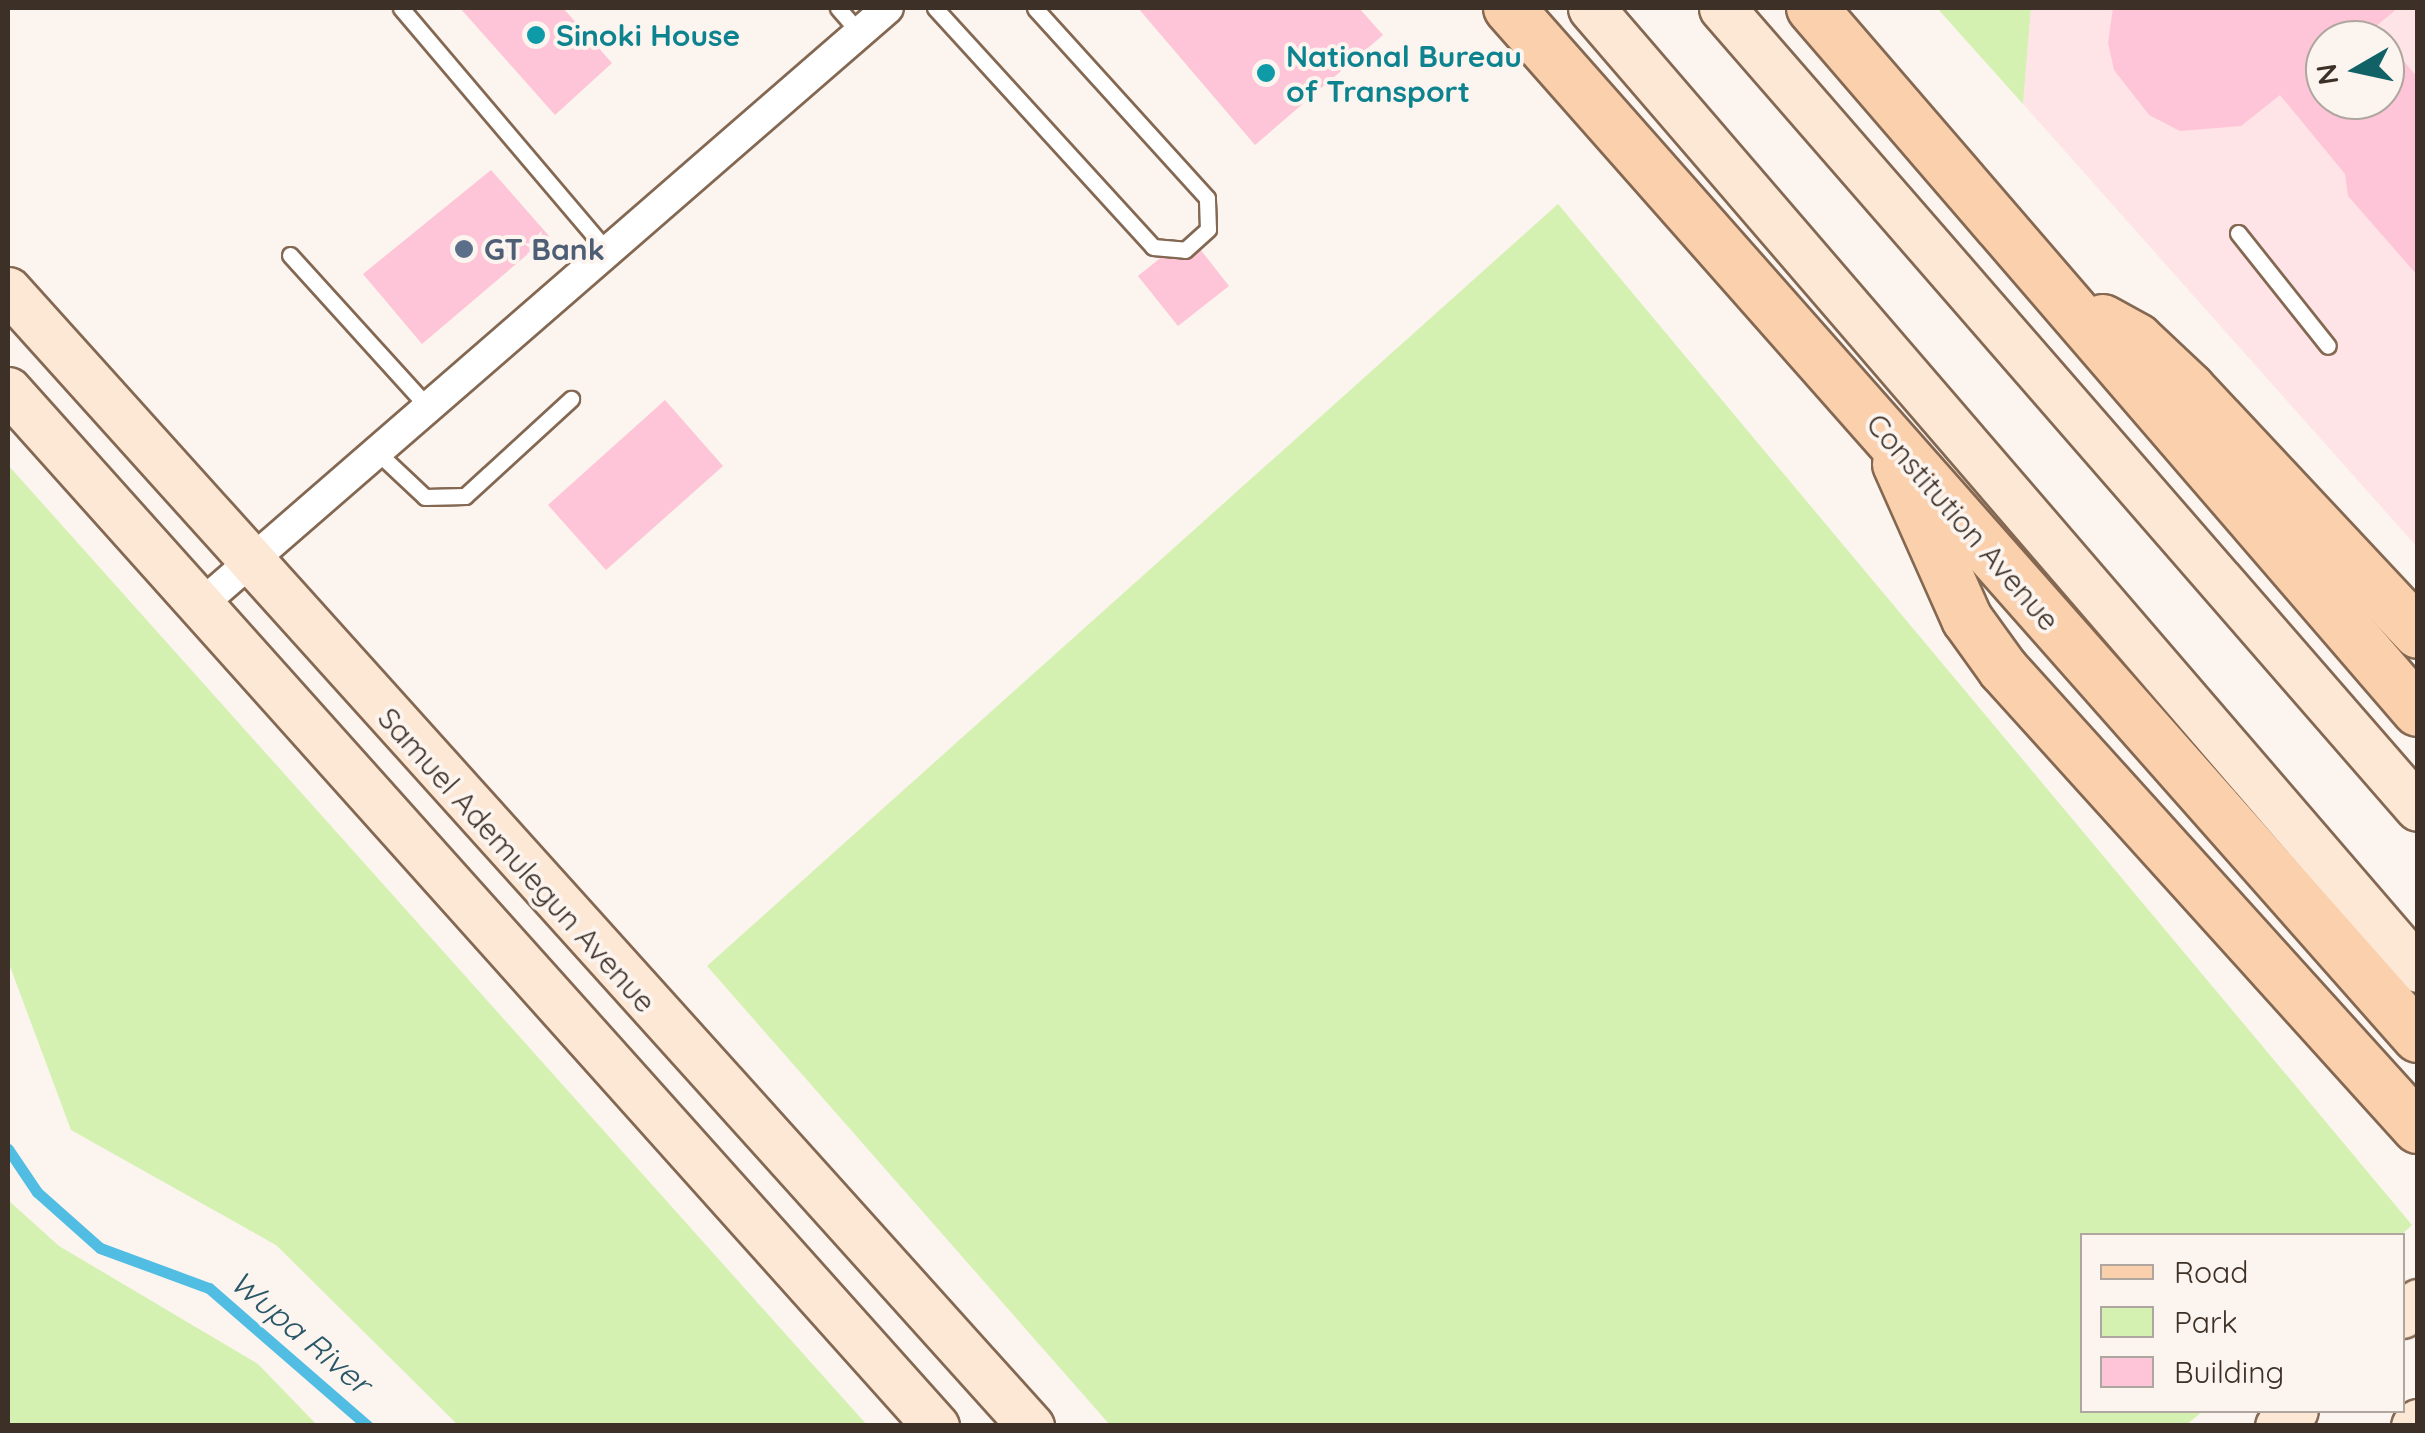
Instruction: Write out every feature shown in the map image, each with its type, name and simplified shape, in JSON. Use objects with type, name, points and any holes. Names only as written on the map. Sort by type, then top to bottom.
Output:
[{"type":"main road","name":"Constitution Avenue","points":[[1509,8],[2418,1037]]},
{"type":"main road","name":"Constitution Avenue","points":[[1592,8],[2418,969]]},
{"type":"main road","points":[[1722,8],[2418,808]]},
{"type":"main road","points":[[1812,8],[2059,296],[2418,634]]},
{"type":"main road","name":"Samuel Ademulegun Avenue","points":[[8,290],[357,685],[1031,1426]]},
{"type":"main road","name":"Samuel Ademulegun Avenue","points":[[8,390],[197,608],[502,938],[936,1426]]},
{"type":"main road","points":[[2194,424],[2418,712]]},
{"type":"main road","points":[[1888,438],[1922,531],[1967,619],[2068,742],[2418,1128]]},
{"type":"street","points":[[197,608],[888,8]]},
{"type":"lane","points":[[401,8],[607,251]]},
{"type":"lane","points":[[838,8],[859,32]]},
{"type":"lane","points":[[935,8],[1152,247],[1185,250],[1208,229],[1207,198],[1035,8]]},
{"type":"lane","points":[[2238,233],[2328,346]]},
{"type":"lane","points":[[290,255],[427,406]]},
{"type":"lane","points":[[376,451],[426,496],[464,496],[571,399]]},
{"type":"shaded area","points":[[2031,8],[2417,8],[2417,547],[2023,104]]},
{"type":"green space","points":[[1937,8],[2031,8],[2023,104]]},
{"type":"green space","points":[[1558,204],[2412,1225],[2403,1233],[2080,1233],[2080,1413],[2201,1413],[2186,1425],[1110,1425],[707,966]]},
{"type":"green space","points":[[8,465],[867,1425],[458,1425],[276,1245],[71,1130],[8,961]]},
{"type":"green space","points":[[8,1200],[59,1246],[258,1364],[317,1425],[8,1425]]},
{"type":"building","name":"Sinoki House","points":[[460,8],[563,8],[612,63],[555,115]]},
{"type":"building","name":"National Bureau of Transport","points":[[1138,8],[1359,8],[1383,35],[1255,145]]},
{"type":"building","points":[[2113,8],[2398,8],[2383,20],[2305,20],[2305,120],[2405,120],[2405,63],[2418,78],[2418,276],[2348,196],[2345,174],[2280,95],[2241,126],[2180,131],[2149,115],[2114,70],[2108,43]]},
{"type":"building","name":"GT Bank","points":[[491,170],[549,236],[422,344],[363,274]]},
{"type":"building","points":[[1189,235],[1229,286],[1178,326],[1138,276]]},
{"type":"building","points":[[665,400],[723,466],[606,570],[548,505]]},
{"type":"waterway","name":"Wupa River","points":[[8,1149],[37,1192],[100,1248],[209,1288],[368,1426]]},
{"type":"place","name":"Sinoki House","points":[[536,35]]},
{"type":"place","name":"National Bureau of Transport","points":[[1266,73]]},
{"type":"place","name":"GT Bank","points":[[464,249]]}]
